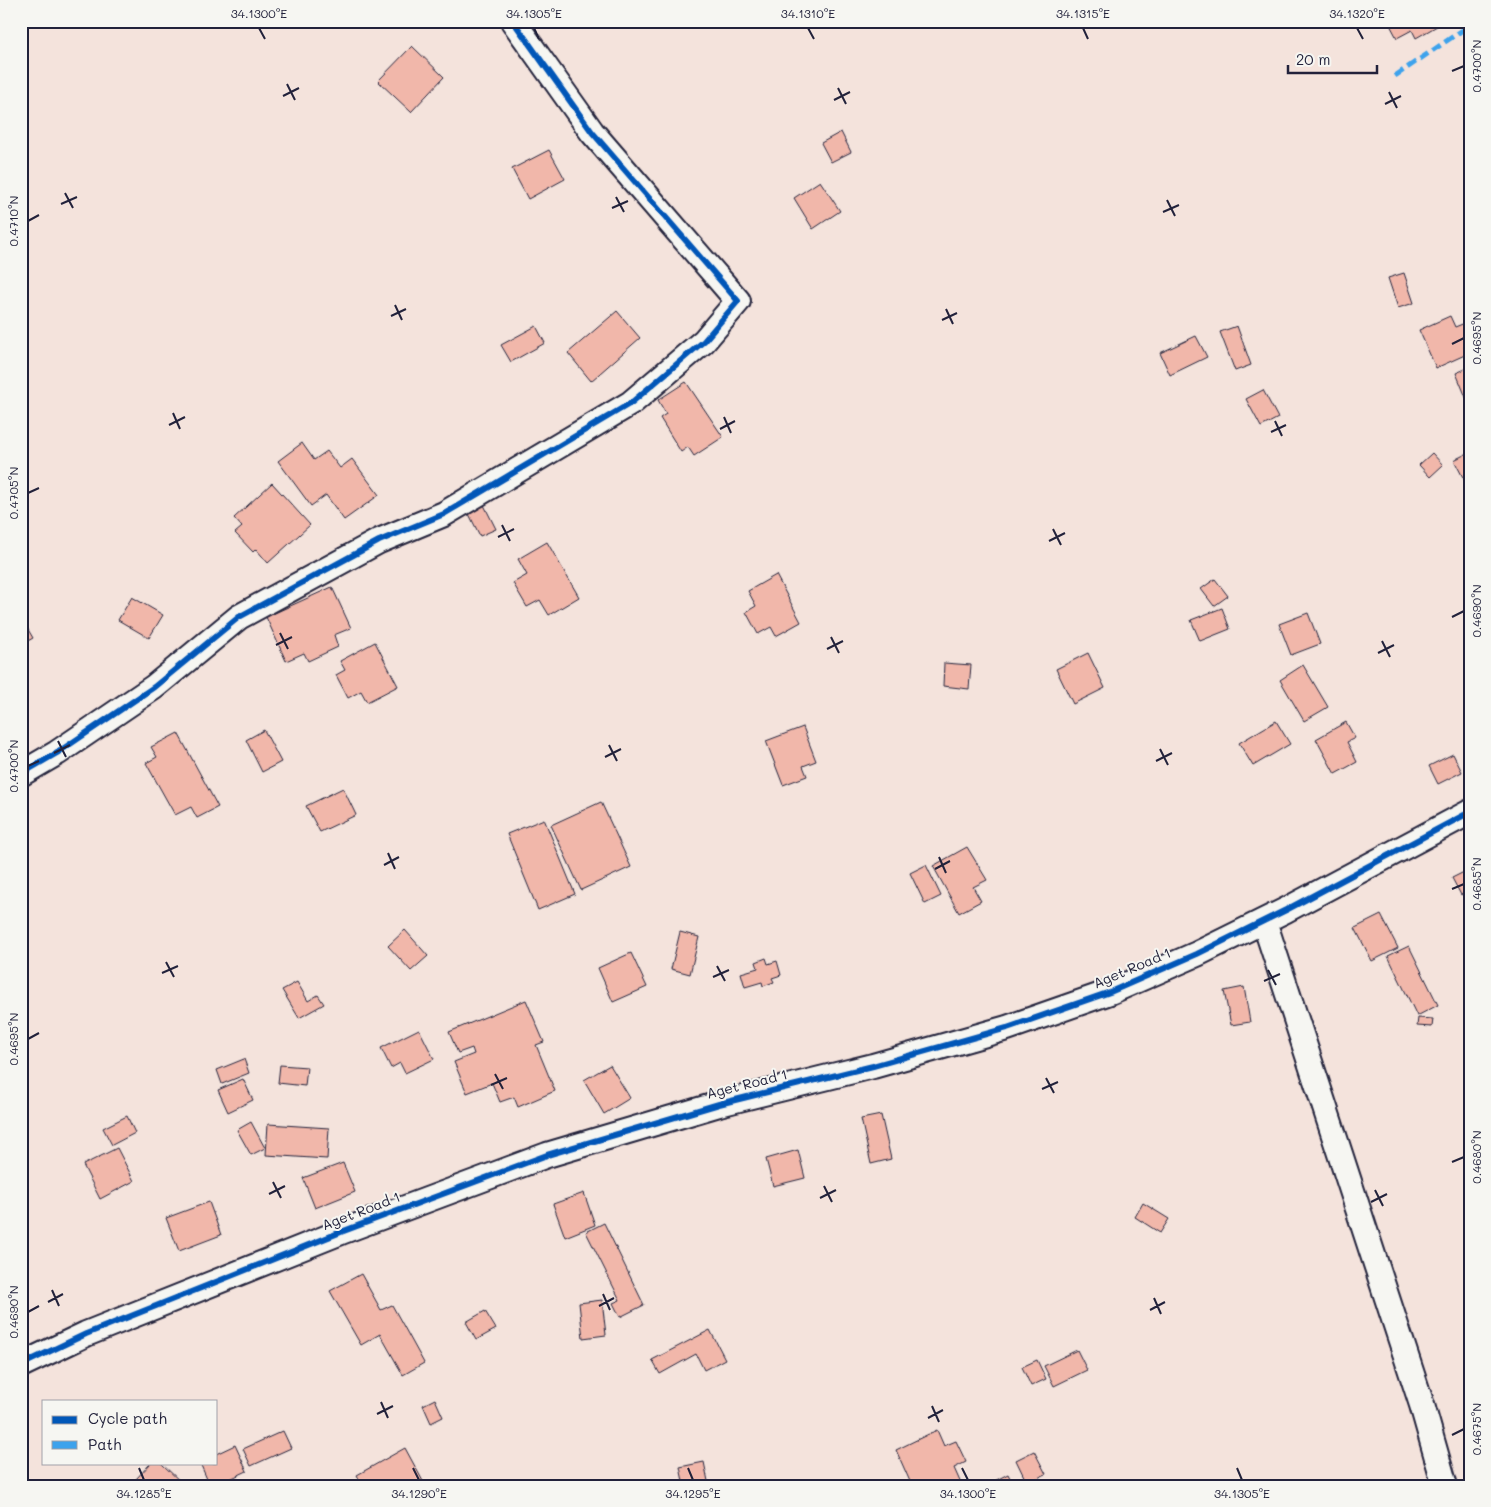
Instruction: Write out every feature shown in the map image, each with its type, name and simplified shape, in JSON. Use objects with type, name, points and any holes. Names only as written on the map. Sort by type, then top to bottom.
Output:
[{"type":"street","points":[[21,774],[154,687],[239,617],[379,541],[444,514],[631,403],[704,341],[738,301],[592,132],[513,21]]},
{"type":"street","name":"Aget Road 1","points":[[21,1365],[86,1334],[296,1250],[547,1155],[719,1104],[874,1066],[1008,1028],[1110,992],[1264,921],[1470,812]]},
{"type":"street","points":[[1264,921],[1419,1395],[1445,1486]]},
{"type":"building","points":[[1290,21],[1323,21],[1323,26]]},
{"type":"building","points":[[1388,21],[1444,22],[1416,38],[1412,30],[1397,38]]},
{"type":"building","points":[[412,46],[444,77],[411,112],[378,81]]},
{"type":"building","points":[[841,132],[851,152],[831,162],[821,143]]},
{"type":"building","points":[[549,150],[565,179],[528,199],[512,169]]},
{"type":"building","points":[[820,181],[840,211],[813,229],[794,198]]},
{"type":"building","points":[[1404,273],[1414,303],[1398,308],[1388,278]]},
{"type":"building","points":[[617,311],[640,338],[591,381],[568,353]]},
{"type":"building","points":[[1450,316],[1455,327],[1465,323],[1470,334],[1470,344],[1464,347],[1467,354],[1436,368],[1419,330]]},
{"type":"building","points":[[536,326],[545,343],[511,362],[501,345]]},
{"type":"building","points":[[1237,326],[1251,365],[1235,371],[1220,332]]},
{"type":"building","points":[[1196,336],[1207,357],[1170,375],[1160,353]]},
{"type":"building","points":[[1470,367],[1470,407],[1456,373]]},
{"type":"building","points":[[686,382],[723,437],[694,456],[688,447],[681,452],[660,418],[666,414],[658,400]]},
{"type":"building","points":[[1263,390],[1278,418],[1261,427],[1246,399]]},
{"type":"building","points":[[302,443],[314,460],[327,451],[340,468],[352,459],[379,495],[344,520],[326,495],[311,506],[278,461]]},
{"type":"building","points":[[1470,452],[1470,486],[1468,487],[1454,460]]},
{"type":"building","points":[[1432,453],[1443,465],[1430,477],[1419,465]]},
{"type":"building","points":[[272,483],[310,525],[268,563],[256,549],[253,552],[235,533],[242,527],[234,518]]},
{"type":"building","points":[[484,505],[496,529],[480,536],[468,512]]},
{"type":"building","points":[[547,542],[579,597],[549,615],[540,600],[527,607],[513,583],[527,575],[518,559]]},
{"type":"building","points":[[776,575],[801,622],[776,636],[771,627],[758,634],[746,612],[756,606],[748,591]]},
{"type":"building","points":[[1215,579],[1228,596],[1214,606],[1201,589]]},
{"type":"building","points":[[332,587],[351,628],[334,635],[338,647],[308,661],[304,653],[286,661],[266,617]]},
{"type":"building","points":[[132,597],[163,615],[149,638],[118,620]]},
{"type":"building","points":[[1222,608],[1230,629],[1200,641],[1191,620]]},
{"type":"building","points":[[1308,613],[1320,644],[1291,655],[1279,624]]},
{"type":"building","points":[[23,621],[33,638],[21,645],[21,622]]},
{"type":"building","points":[[375,642],[398,686],[367,702],[361,691],[348,698],[336,675],[345,670],[340,661]]},
{"type":"building","points":[[1088,653],[1105,688],[1073,704],[1056,669]]},
{"type":"building","points":[[944,663],[971,665],[969,689],[943,686]]},
{"type":"building","points":[[1303,665],[1328,707],[1304,721],[1280,680]]},
{"type":"building","points":[[1276,721],[1290,744],[1253,766],[1239,743]]},
{"type":"building","points":[[1346,722],[1355,738],[1347,742],[1357,762],[1335,774],[1316,739]]},
{"type":"building","points":[[803,727],[816,761],[803,766],[807,776],[783,785],[766,741]]},
{"type":"building","points":[[264,730],[281,762],[262,772],[246,740]]},
{"type":"building","points":[[178,733],[218,807],[197,818],[191,807],[175,815],[146,763],[157,757],[151,747]]},
{"type":"building","points":[[21,737],[28,747],[21,752]]},
{"type":"building","points":[[1453,754],[1462,772],[1438,784],[1429,766]]},
{"type":"building","points":[[343,788],[356,815],[320,832],[306,806]]},
{"type":"building","points":[[601,802],[631,867],[581,890],[551,825]]},
{"type":"building","points":[[544,819],[575,894],[538,910],[507,834]]},
{"type":"building","points":[[967,847],[987,880],[973,887],[981,901],[959,913],[933,866]]},
{"type":"building","points":[[926,865],[941,896],[925,904],[910,873]]},
{"type":"building","points":[[1466,871],[1470,878],[1470,890],[1461,895],[1452,878]]},
{"type":"building","points":[[1381,915],[1398,948],[1372,961],[1355,928]]},
{"type":"building","points":[[405,930],[428,956],[411,971],[388,946]]},
{"type":"building","points":[[680,932],[699,937],[690,974],[671,969]]},
{"type":"building","points":[[1409,946],[1438,1005],[1417,1016],[1388,956]]},
{"type":"building","points":[[631,953],[647,987],[613,1002],[598,968]]},
{"type":"building","points":[[766,958],[768,964],[777,961],[781,975],[772,978],[774,982],[763,986],[762,982],[745,987],[741,973],[758,968],[756,962]]},
{"type":"building","points":[[297,982],[308,1001],[318,995],[324,1004],[299,1018],[282,990]]},
{"type":"building","points":[[1244,987],[1250,1022],[1231,1025],[1224,991]]},
{"type":"building","points":[[526,1000],[544,1042],[536,1045],[555,1091],[518,1107],[514,1097],[500,1102],[492,1083],[467,1093],[454,1062],[474,1054],[472,1048],[458,1053],[449,1032]]},
{"type":"building","points":[[1418,1018],[1433,1019],[1432,1027],[1417,1026]]},
{"type":"building","points":[[419,1029],[434,1059],[405,1073],[400,1063],[391,1068],[381,1048]]},
{"type":"building","points":[[244,1059],[249,1073],[222,1084],[217,1070]]},
{"type":"building","points":[[280,1065],[307,1067],[305,1086],[278,1083]]},
{"type":"building","points":[[610,1065],[630,1098],[604,1114],[584,1080]]},
{"type":"building","points":[[243,1079],[253,1100],[228,1112],[218,1090]]},
{"type":"building","points":[[881,1115],[891,1159],[871,1164],[861,1119]]},
{"type":"building","points":[[127,1116],[135,1133],[112,1145],[103,1128]]},
{"type":"building","points":[[251,1122],[265,1148],[251,1155],[237,1130]]},
{"type":"building","points":[[268,1124],[329,1128],[327,1159],[266,1155]]},
{"type":"building","points":[[117,1148],[134,1181],[100,1199],[83,1165]]},
{"type":"building","points":[[798,1150],[805,1178],[773,1186],[766,1159]]},
{"type":"building","points":[[343,1163],[355,1192],[315,1208],[303,1178]]},
{"type":"building","points":[[584,1193],[595,1225],[565,1237],[553,1204]]},
{"type":"building","points":[[209,1202],[221,1235],[179,1251],[166,1218]]},
{"type":"building","points":[[1143,1203],[1169,1219],[1160,1233],[1135,1217]]},
{"type":"building","points":[[604,1223],[644,1305],[620,1317],[613,1303],[620,1300],[586,1232]]},
{"type":"building","points":[[361,1274],[381,1310],[392,1305],[424,1363],[403,1375],[380,1334],[361,1345],[330,1291]]},
{"type":"building","points":[[602,1300],[606,1335],[583,1338],[579,1303]]},
{"type":"building","points":[[485,1311],[496,1329],[476,1340],[466,1322]]},
{"type":"building","points":[[710,1330],[725,1359],[704,1370],[696,1354],[660,1374],[652,1360]]},
{"type":"building","points":[[1077,1350],[1087,1370],[1054,1386],[1044,1366]]},
{"type":"building","points":[[1037,1360],[1046,1379],[1031,1386],[1022,1367]]},
{"type":"building","points":[[435,1399],[443,1417],[431,1423],[423,1405]]},
{"type":"building","points":[[937,1430],[944,1446],[956,1441],[966,1462],[954,1468],[962,1486],[912,1486],[896,1450]]},
{"type":"building","points":[[283,1431],[291,1448],[251,1466],[243,1449]]},
{"type":"building","points":[[235,1445],[247,1471],[215,1486],[210,1486],[200,1464],[218,1464],[218,1453]]},
{"type":"building","points":[[405,1448],[425,1485],[363,1486],[357,1475]]},
{"type":"building","points":[[1034,1451],[1046,1474],[1027,1483],[1016,1460]]},
{"type":"building","points":[[704,1462],[709,1486],[684,1486],[680,1467]]},
{"type":"building","points":[[150,1464],[162,1464],[185,1486],[142,1486],[135,1480]]},
{"type":"building","points":[[1008,1474],[1014,1486],[985,1486]]},
{"type":"marked path","points":[[1395,76],[1470,25]]},
{"type":"cycle path","points":[[21,774],[57,753],[154,687],[239,617],[379,541],[444,514],[631,403],[704,341],[738,301],[592,132],[513,21]]},
{"type":"cycle path","points":[[21,1365],[86,1334],[341,1232],[547,1155],[719,1104],[873,1066],[1007,1028],[1110,992],[1197,954],[1286,910],[1470,812]]}]
